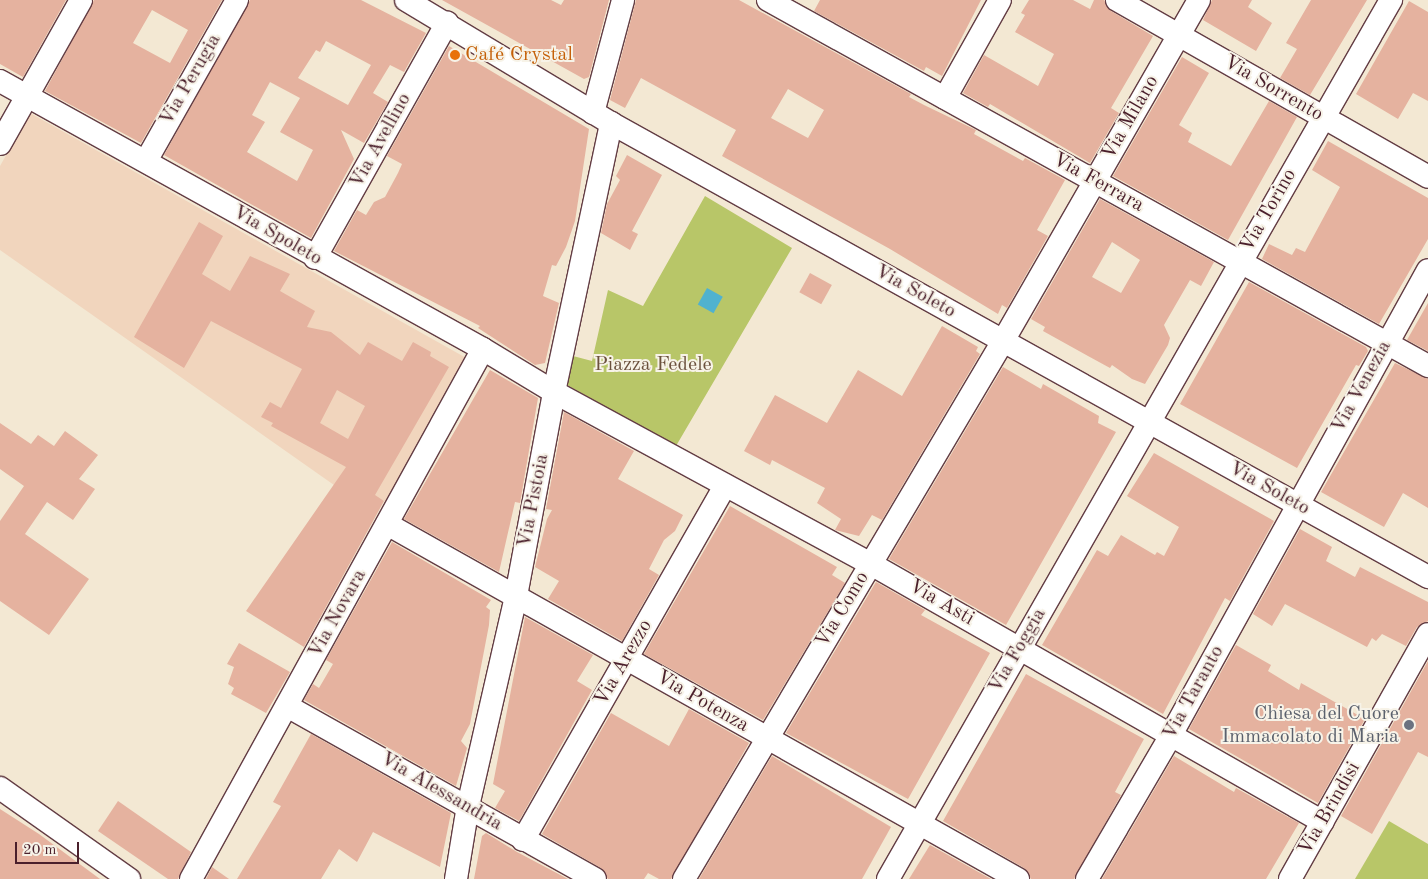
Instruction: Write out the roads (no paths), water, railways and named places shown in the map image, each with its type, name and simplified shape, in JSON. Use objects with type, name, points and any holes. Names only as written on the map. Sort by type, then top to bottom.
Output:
[{"type":"street","points":[[0,144],[81,0]]},
{"type":"street","name":"Via Perugia","points":[[146,161],[237,0]]},
{"type":"street","name":"Via Soleto","points":[[406,0],[602,118],[1428,577]]},
{"type":"street","name":"Via Pistoia","points":[[456,879],[468,806],[516,596],[623,0]]},
{"type":"street","name":"Via Ferrara","points":[[768,0],[801,7],[945,98],[1428,366]]},
{"type":"street","points":[[945,98],[1000,0]]},
{"type":"street","name":"Via Sorrento","points":[[1117,0],[1428,177]]},
{"type":"street","name":"Via Milano","points":[[1004,342],[1199,0]]},
{"type":"street","name":"Via Torino","points":[[1148,422],[1391,0]]},
{"type":"street","name":"Via Avellino","points":[[316,258],[447,23]]},
{"type":"street","name":"Via Spoleto","points":[[0,81],[483,349],[554,392]]},
{"type":"street","name":"Via Venezia","points":[[1297,505],[1386,342],[1428,270]]},
{"type":"street","name":"Via Como","points":[[684,879],[1004,342]]},
{"type":"street","name":"Via Novara","points":[[191,879],[483,349]]},
{"type":"street","name":"Via Asti","points":[[554,392],[871,564],[1323,822]]},
{"type":"street","name":"Via Foggia","points":[[888,879],[1148,422]]},
{"type":"street","name":"Via Arezzo","points":[[523,840],[726,486]]},
{"type":"street","name":"Via Taranto","points":[[1087,879],[1171,735],[1297,505]]},
{"type":"street","name":"Via Potenza","points":[[387,524],[1018,879]]},
{"type":"street","name":"Via Brindisi","points":[[1290,879],[1428,634]]},
{"type":"street","name":"Via Alessandria","points":[[287,706],[468,806],[523,840],[594,879]]},
{"type":"street","points":[[0,788],[129,879]]},
{"type":"water","points":[[707,288],[723,297],[714,313],[698,305]]},
{"type":"place","name":"Café Crystal","points":[[455,55]]},
{"type":"place","name":"Chiesa del Cuore Immacolato di Maria","points":[[1409,725]]},
{"type":"park label","name":"Piazza Fedele","points":[[653,365]]}]
